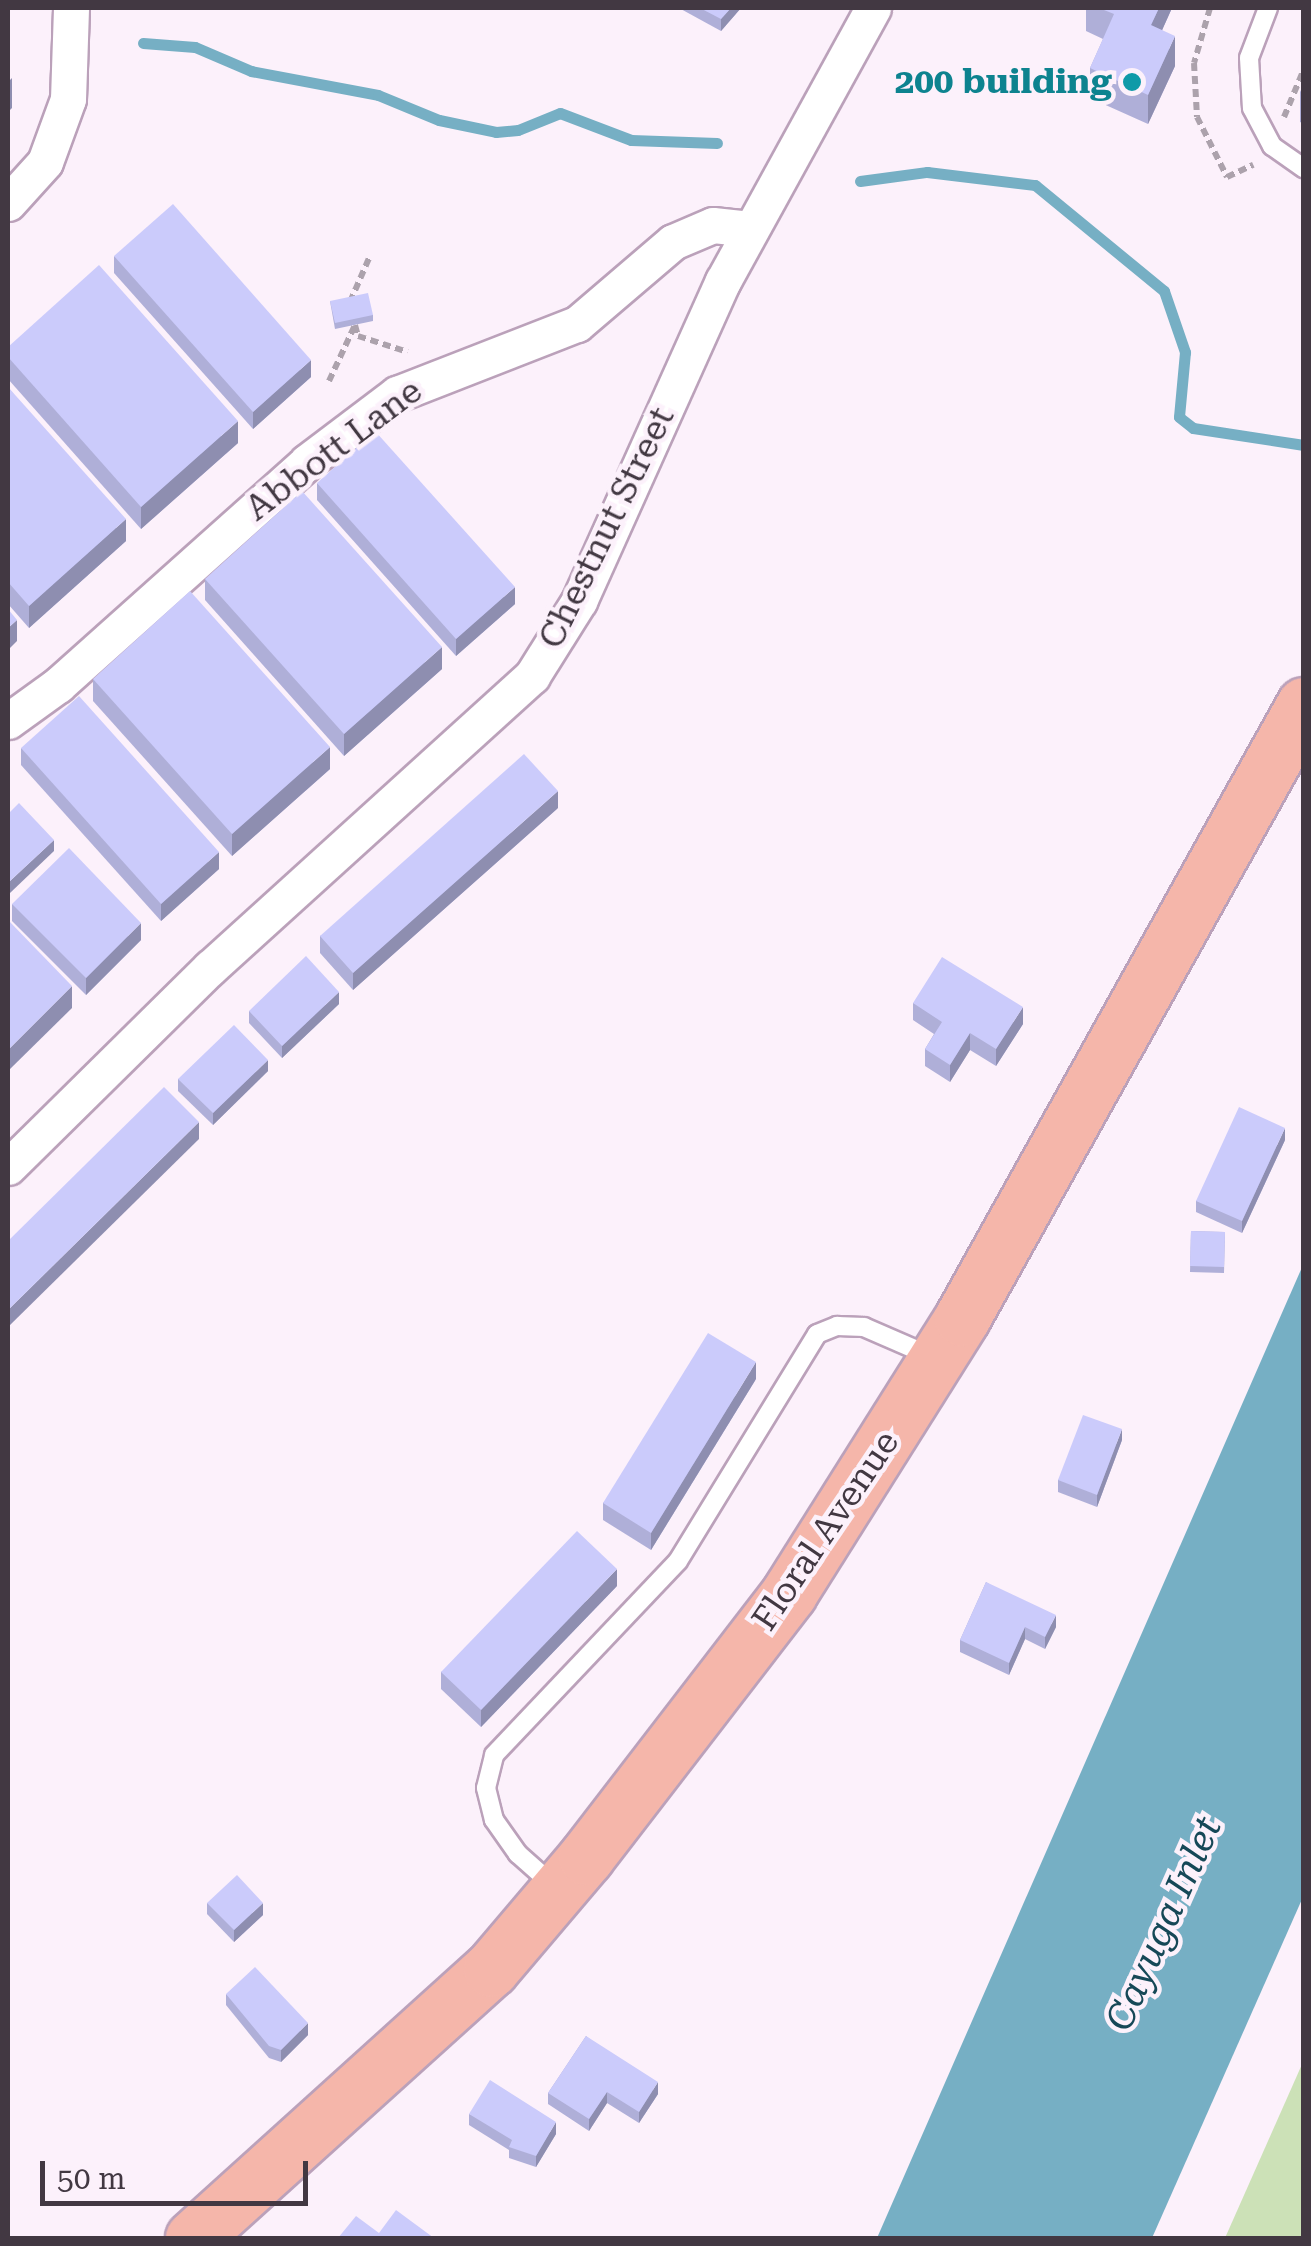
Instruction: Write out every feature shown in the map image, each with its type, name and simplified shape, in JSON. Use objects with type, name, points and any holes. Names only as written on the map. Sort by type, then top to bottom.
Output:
[{"type":"main road","name":"Floral Avenue","points":[[193,2238],[445,2014],[560,1890],[789,1593],[938,1359],[1304,705]]},
{"type":"street","points":[[8,203],[45,162],[68,99],[71,8]]},
{"type":"street","name":"Chestnut Street","points":[[8,1167],[210,968],[532,676],[579,601],[750,229],[873,8]]},
{"type":"street","name":"Abbott Lane","points":[[8,721],[58,685],[308,462],[397,394],[587,318],[673,242],[713,224],[750,229]]},
{"type":"lane","points":[[1268,8],[1249,58],[1252,108],[1272,146],[1304,168]]},
{"type":"lane","points":[[560,1890],[499,1830],[486,1788],[494,1755],[668,1573],[817,1334],[836,1326],[864,1327],[938,1359]]},
{"type":"path","points":[[1210,8],[1194,63],[1197,117],[1227,176],[1250,162],[1262,173]]},
{"type":"path","points":[[1281,123],[1304,69]]},
{"type":"path","points":[[349,303],[369,258]]},
{"type":"path","points":[[329,380],[355,326],[358,336],[384,348],[424,354]]},
{"type":"green space","points":[[1303,2062],[1303,2238],[1225,2238]]},
{"type":"water","name":"Cayuga Inlet","points":[[1303,1265],[1303,1897],[1152,2238],[877,2238]]},
{"type":"building","points":[[700,8],[731,8],[721,19]]},
{"type":"building","points":[[1099,8],[1159,8],[1151,25],[1175,36],[1148,95],[1090,68],[1114,14]]},
{"type":"building","points":[[173,204],[311,360],[253,412],[114,256]]},
{"type":"building","points":[[99,265],[238,421],[141,507],[8,357],[8,347]]},
{"type":"building","points":[[368,293],[373,315],[335,323],[330,301]]},
{"type":"building","points":[[8,387],[126,519],[29,606],[8,582]]},
{"type":"building","points":[[375,431],[515,587],[456,639],[317,483]]},
{"type":"building","points":[[302,491],[442,647],[344,734],[205,579]]},
{"type":"building","points":[[190,591],[330,747],[232,834],[93,679]]},
{"type":"building","points":[[8,609],[17,620],[8,628]]},
{"type":"building","points":[[79,696],[219,852],[161,904],[21,748]]},
{"type":"building","points":[[524,754],[558,791],[353,973],[320,936]]},
{"type":"building","points":[[19,803],[54,840],[10,881],[8,814]]},
{"type":"building","points":[[69,848],[141,923],[86,978],[12,904]]},
{"type":"building","points":[[8,920],[72,986],[8,1050]]},
{"type":"building","points":[[306,956],[339,992],[282,1046],[249,1011]]},
{"type":"building","points":[[942,957],[1023,1007],[996,1049],[970,1033],[950,1065],[925,1049],[942,1022],[913,1003]]},
{"type":"building","points":[[234,1025],[268,1060],[213,1113],[178,1079]]},
{"type":"building","points":[[164,1087],[199,1122],[8,1310],[8,1241]]},
{"type":"building","points":[[1239,1107],[1285,1128],[1242,1221],[1196,1201]]},
{"type":"building","points":[[1191,1231],[1225,1232],[1224,1267],[1190,1266]]},
{"type":"building","points":[[708,1333],[756,1362],[651,1533],[603,1503]]},
{"type":"building","points":[[1083,1415],[1122,1429],[1097,1495],[1058,1480]]},
{"type":"building","points":[[577,1531],[617,1569],[481,1710],[441,1672]]},
{"type":"building","points":[[986,1582],[1056,1615],[1045,1637],[1025,1627],[1009,1663],[960,1640]]},
{"type":"building","points":[[237,1875],[263,1903],[234,1930],[207,1903]]},
{"type":"building","points":[[255,1967],[308,2023],[281,2050],[269,2046],[226,1994]]},
{"type":"building","points":[[586,2036],[658,2082],[639,2112],[607,2092],[589,2119],[548,2093]]},
{"type":"building","points":[[490,2080],[556,2122],[536,2156],[509,2147],[512,2140],[469,2114]]},
{"type":"building","points":[[396,2210],[434,2238],[338,2238],[356,2216],[379,2233]]},
{"type":"waterway","points":[[143,43],[195,47],[251,71],[378,95],[439,120],[496,132],[518,130],[560,113],[631,140],[717,143]]},
{"type":"waterway","points":[[860,181],[927,172],[1035,185],[1164,291],[1185,352],[1179,417],[1193,428],[1304,445]]},
{"type":"place","name":"200 building","points":[[1132,82]]}]
